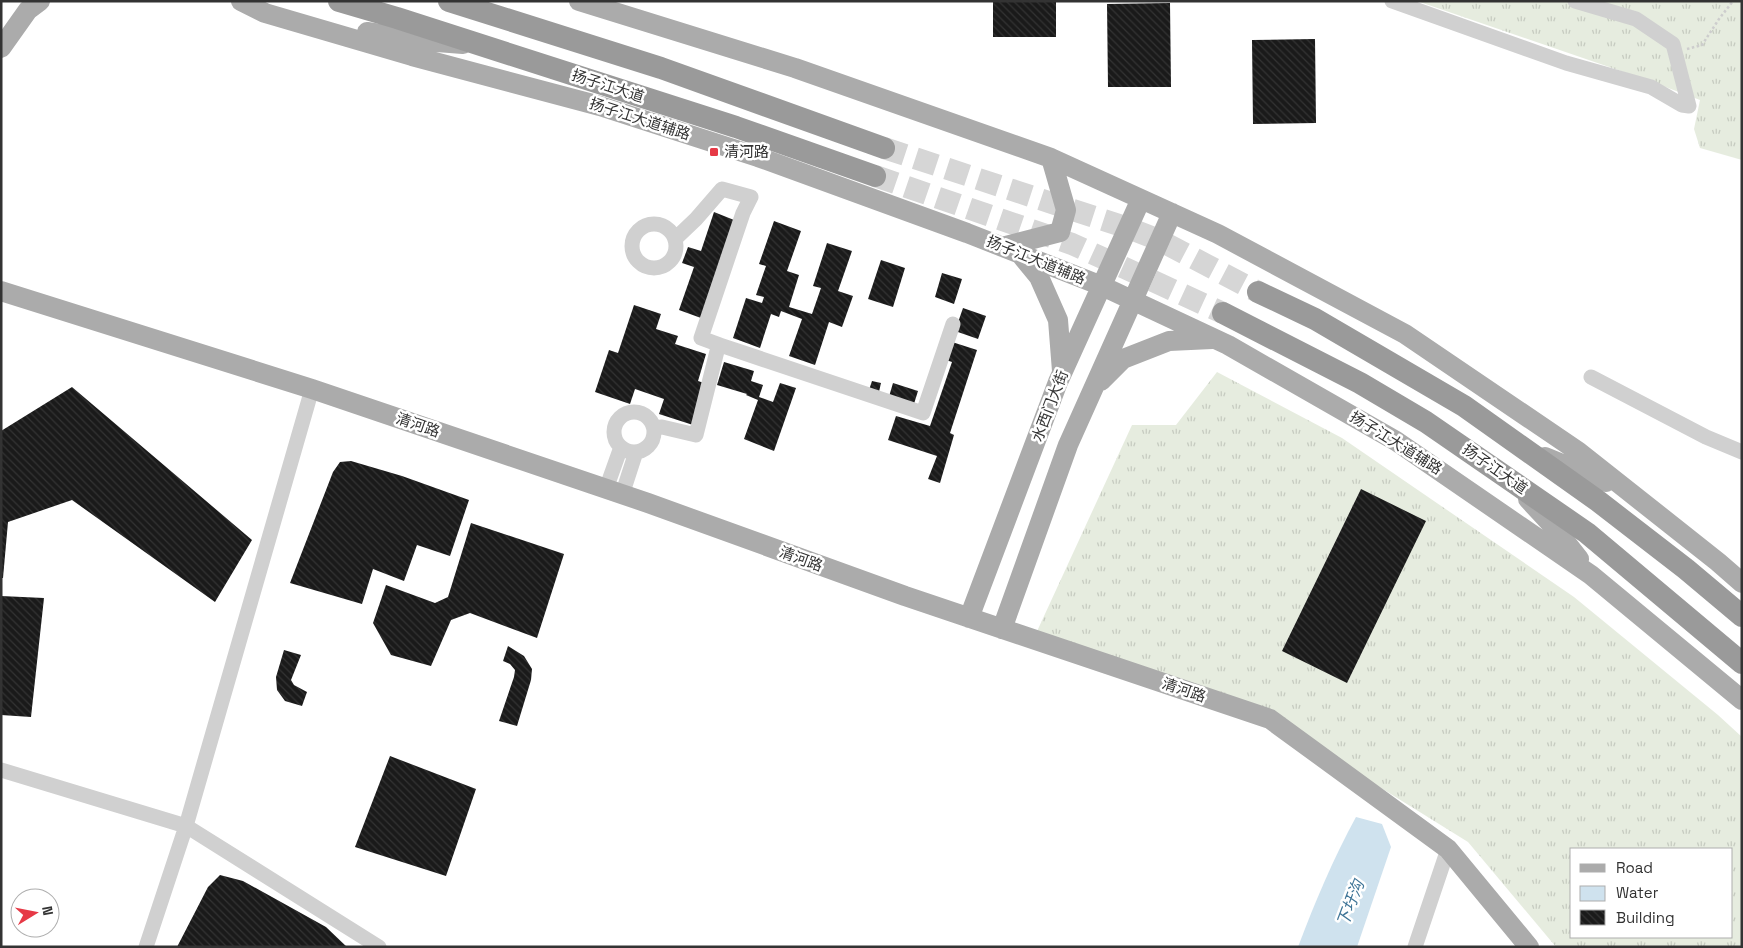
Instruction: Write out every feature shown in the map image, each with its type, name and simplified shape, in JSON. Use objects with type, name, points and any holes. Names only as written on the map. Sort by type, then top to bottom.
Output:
[{"type":"highway","name":"扬子江大道","points":[[339,1],[736,127],[875,176]]},
{"type":"highway","points":[[449,1],[661,68],[884,148]]},
{"type":"highway","points":[[1258,292],[1314,319],[1464,406],[1598,501],[1657,546],[1742,616]]},
{"type":"highway","name":"扬子江大道","points":[[1223,313],[1360,384],[1426,422],[1587,533],[1742,663]]},
{"type":"main road","points":[[1,48],[28,10],[40,1]]},
{"type":"main road","name":"扬子江大道辅路","points":[[241,1],[265,13],[412,56],[600,106],[758,157],[1011,250],[1102,286],[1214,339],[1396,441],[1591,575],[1742,700]]},
{"type":"main road","points":[[579,1],[795,68],[1051,158],[1218,234],[1405,334],[1579,452],[1742,583]]},
{"type":"main road","points":[[323,30],[370,32],[424,41],[477,45]]},
{"type":"main road","points":[[1051,158],[1066,210],[1060,232],[1011,250],[1039,277],[1058,320],[1062,374]]},
{"type":"main road","name":"水西门大街","points":[[969,618],[1062,374],[1141,199]]},
{"type":"main road","name":"水西门大街","points":[[1002,629],[1068,445],[1172,213]]},
{"type":"main road","name":"清河路","points":[[1,292],[312,390],[614,492],[969,618],[1270,720],[1448,849],[1529,947]]},
{"type":"main road","points":[[1092,390],[1124,359],[1168,341],[1214,339]]},
{"type":"main road","points":[[1520,446],[1631,493]]},
{"type":"main road","points":[[1508,478],[1553,526],[1591,575]]},
{"type":"street","points":[[1392,1],[1566,63],[1651,87],[1682,105],[1689,106],[1673,44],[1636,20],[1575,1]]},
{"type":"street","points":[[675,239],[722,189],[751,198],[743,213],[701,338],[923,414],[953,324]]},
{"type":"street","points":[[654,428],[662,427],[696,436],[720,345]]},
{"type":"street","points":[[1591,377],[1706,437],[1742,452]]},
{"type":"street","points":[[146,947],[186,826],[312,390]]},
{"type":"street","points":[[634,412],[641,413],[652,422],[654,428],[652,441],[643,450],[636,452],[625,450],[621,447],[614,435],[617,422],[622,416],[634,412]]},
{"type":"street","points":[[614,492],[621,447]]},
{"type":"street","points":[[614,492],[636,452]]},
{"type":"street","points":[[1,770],[186,826],[379,947]]},
{"type":"street","points":[[1414,947],[1448,849]]},
{"type":"path","points":[[1673,44],[1687,49],[1702,45],[1732,1]]},
{"type":"green space","points":[[1417,1],[1742,1],[1742,160],[1700,148],[1694,129],[1700,100]]},
{"type":"green space","points":[[1217,372],[1342,438],[1574,597],[1718,715],[1742,737],[1742,947],[1556,947],[1468,842],[1270,719],[1033,640],[1132,425],[1176,425]]},
{"type":"water","name":"下圩沟","points":[[1356,817],[1382,824],[1391,847],[1357,947],[1298,947],[1325,881]]},
{"type":"building","points":[[993,1],[1056,1],[1056,37],[993,37]]},
{"type":"building","points":[[1170,3],[1171,87],[1108,87],[1107,4]]},
{"type":"building","points":[[1315,39],[1316,123],[1253,124],[1252,40]]},
{"type":"building","points":[[714,212],[734,220],[701,318],[679,310],[694,267],[682,263],[688,247],[701,251]]},
{"type":"building","points":[[774,221],[801,231],[787,271],[799,275],[789,307],[812,314],[821,288],[813,286],[827,243],[852,251],[838,291],[853,296],[842,327],[829,322],[815,365],[789,356],[802,319],[781,311],[779,317],[771,314],[760,348],[733,338],[746,298],[762,303],[764,297],[756,295],[766,266],[759,264]]},
{"type":"building","points":[[881,260],[905,268],[893,307],[868,299]]},
{"type":"building","points":[[942,273],[962,279],[954,304],[935,297]]},
{"type":"building","points":[[634,305],[661,314],[656,329],[678,336],[675,344],[706,354],[698,381],[707,384],[693,425],[659,414],[664,399],[635,389],[630,404],[595,392],[609,350],[618,353]]},
{"type":"building","points":[[963,308],[986,316],[978,339],[955,331]]},
{"type":"building","points":[[949,341],[977,350],[950,433],[954,435],[940,483],[928,479],[937,456],[888,440],[896,416],[930,426],[952,362],[943,359]]},
{"type":"building","points":[[724,362],[754,371],[751,381],[763,385],[759,397],[773,402],[780,383],[796,388],[774,451],[744,439],[758,400],[747,394],[717,385]]},
{"type":"building","points":[[872,381],[881,383],[878,396],[868,393]]},
{"type":"building","points":[[893,383],[918,391],[913,407],[888,400]]},
{"type":"building","points":[[72,387],[252,540],[215,602],[72,500],[8,522],[3,578],[1,578],[1,431]]},
{"type":"building","points":[[351,461],[402,476],[469,500],[450,556],[417,545],[404,581],[373,569],[362,604],[290,583],[333,472],[340,462]]},
{"type":"building","points":[[1361,489],[1426,521],[1347,683],[1282,651]]},
{"type":"building","points":[[471,523],[564,554],[537,638],[470,613],[451,620],[431,666],[391,655],[373,623],[386,585],[435,603],[448,597]]},
{"type":"building","points":[[1,596],[44,598],[31,717],[1,715]]},
{"type":"building","points":[[508,646],[524,656],[532,669],[531,680],[517,726],[499,721],[515,670],[510,664],[503,661]]},
{"type":"building","points":[[284,650],[301,655],[291,680],[294,685],[307,692],[302,706],[285,701],[277,690],[276,677]]},
{"type":"building","points":[[390,756],[476,789],[446,876],[355,847]]},
{"type":"building","points":[[220,875],[243,881],[326,927],[347,947],[177,947],[208,887]]},
{"type":"tunnel","points":[[884,148],[1128,228],[1159,240],[1258,292]]},
{"type":"tunnel","points":[[875,176],[1072,244],[1223,313]]},
{"type":"place","name":"清河路","points":[[714,152]]}]
